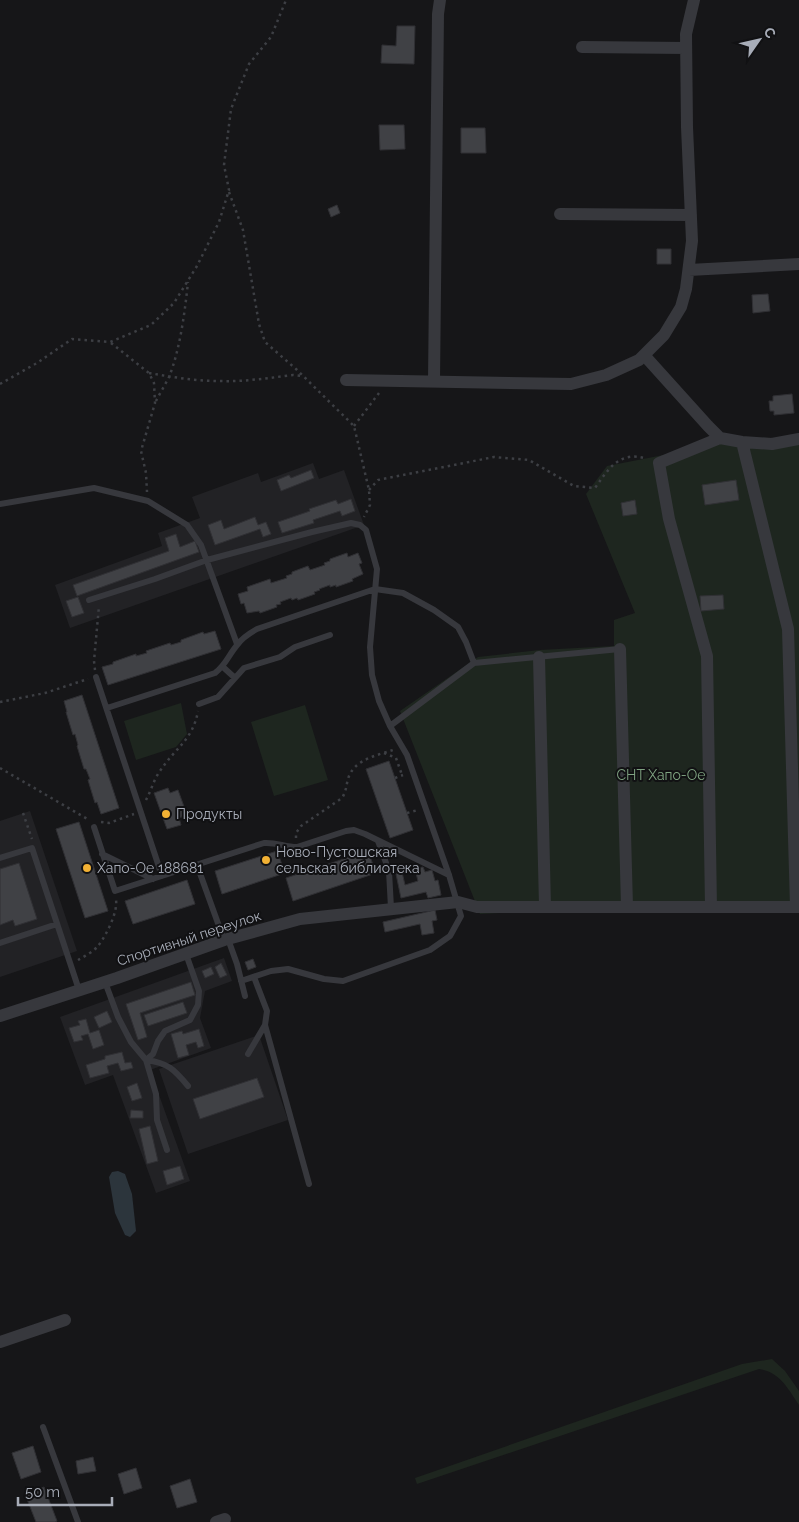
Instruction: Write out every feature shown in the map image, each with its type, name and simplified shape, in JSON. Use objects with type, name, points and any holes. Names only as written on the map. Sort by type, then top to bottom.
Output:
[{"type":"street","points":[[434,382],[438,14],[440,0]]},
{"type":"street","points":[[346,380],[571,384],[606,375],[639,360],[664,335],[680,307],[686,289],[692,241],[687,127],[686,34],[694,0]]},
{"type":"street","points":[[582,47],[686,48]]},
{"type":"street","points":[[560,214],[691,215]]},
{"type":"street","points":[[689,270],[799,264]]},
{"type":"street","points":[[644,355],[720,438]]},
{"type":"street","points":[[712,908],[707,656],[669,519],[659,463],[720,438],[772,444],[799,439]]},
{"type":"street","points":[[742,442],[788,629],[798,906]]},
{"type":"street","points":[[620,649],[627,906]]},
{"type":"street","points":[[539,657],[545,906]]},
{"type":"street","name":"Спортивный переулок","points":[[0,1016],[106,982],[226,939],[300,919],[458,902],[477,907],[627,906],[712,908],[798,906]]},
{"type":"street","points":[[0,1342],[66,1320]]},
{"type":"lane","points":[[0,504],[94,488],[148,501],[187,526],[201,545],[237,644]]},
{"type":"lane","points":[[88,600],[207,560],[312,532],[350,524],[360,525],[366,530],[376,569],[370,647],[372,675],[379,701],[390,726],[407,755],[449,875],[461,916],[450,936],[430,950],[343,981],[324,979],[288,968],[271,971],[241,981]]},
{"type":"lane","points":[[107,708],[215,673],[223,667],[237,644],[257,629],[375,589],[403,593],[458,626],[474,663]]},
{"type":"lane","points":[[199,704],[218,698],[244,668],[280,657],[295,647],[330,635]]},
{"type":"lane","points":[[390,726],[474,663],[620,649]]},
{"type":"lane","points":[[223,667],[235,678]]},
{"type":"lane","points":[[96,676],[162,876]]},
{"type":"lane","points":[[93,824],[115,892],[264,843],[273,842],[288,847],[297,847],[354,830],[449,875]]},
{"type":"lane","points":[[378,841],[389,871],[391,908]]},
{"type":"lane","points":[[0,858],[32,848],[79,990]]},
{"type":"lane","points":[[102,854],[153,879]]},
{"type":"lane","points":[[197,864],[237,964],[245,996]]},
{"type":"lane","points":[[0,943],[57,924]]},
{"type":"lane","points":[[146,1060],[152,1054],[165,1032],[190,1020],[198,1005],[199,991],[186,954]]},
{"type":"lane","points":[[248,1054],[265,1025],[267,1011],[254,977]]},
{"type":"lane","points":[[106,982],[122,1026],[131,1042],[146,1060],[156,1094],[157,1120],[167,1150]]},
{"type":"lane","points":[[265,1025],[309,1184]]},
{"type":"lane","points":[[146,1060],[162,1062],[178,1073],[188,1086]]},
{"type":"lane","points":[[43,1427],[78,1522]]},
{"type":"path","points":[[286,0],[272,37],[249,64],[231,109],[224,165],[229,190],[243,230],[259,324],[265,342],[354,426],[370,505],[360,525]]},
{"type":"path","points":[[0,384],[37,363],[72,338],[110,342],[151,325],[174,303],[197,266],[219,222],[229,190]]},
{"type":"path","points":[[148,501],[146,473],[141,451],[155,403],[169,376],[179,340],[186,304],[188,280]]},
{"type":"path","points":[[110,342],[149,372],[169,376],[236,381],[293,375],[303,376]]},
{"type":"path","points":[[149,372],[154,383],[155,403]]},
{"type":"path","points":[[354,426],[371,402],[390,381]]},
{"type":"path","points":[[368,490],[378,480],[494,457],[529,460],[574,486],[595,488],[607,470],[618,460],[638,456],[659,463]]},
{"type":"path","points":[[0,702],[45,693],[96,676],[94,661],[100,596]]},
{"type":"path","points":[[0,768],[93,824],[109,823],[141,812],[159,772],[189,736],[196,724],[199,704]]},
{"type":"path","points":[[297,847],[296,833],[301,826],[342,798],[346,792],[349,776],[356,766],[368,758],[402,746]]},
{"type":"path","points":[[384,753],[396,758],[402,775]]},
{"type":"path","points":[[24,813],[33,841],[32,848]]},
{"type":"path","points":[[70,965],[98,947],[108,930],[117,905],[115,892]]},
{"type":"shaded area","points":[[313,463],[319,479],[344,470],[364,525],[70,628],[55,585],[162,546],[158,533],[200,518],[192,497],[258,473],[261,482]]},
{"type":"shaded area","points":[[30,811],[77,951],[0,977],[0,821]]},
{"type":"shaded area","points":[[224,958],[232,981],[205,991],[200,1018],[211,1048],[150,1070],[190,1181],[156,1193],[113,1075],[85,1085],[60,1017]]},
{"type":"shaded area","points":[[259,1035],[288,1120],[188,1154],[159,1069]]},
{"type":"shaded area","points":[[118,1171],[125,1174],[132,1194],[136,1231],[130,1237],[125,1235],[115,1213],[109,1177],[112,1172]]},
{"type":"green space","name":"СНТ Хапо-Ое","points":[[720,444],[799,444],[799,913],[544,911],[480,914],[400,711],[478,657],[540,650],[614,646],[614,620],[635,613],[586,494],[607,466]]},
{"type":"green space","points":[[181,703],[187,734],[176,747],[136,760],[124,721]]},
{"type":"green space","points":[[305,705],[328,780],[274,796],[251,722]]},
{"type":"green space","points":[[772,1359],[785,1371],[799,1391],[799,1405],[778,1377],[759,1369],[417,1484],[415,1478],[742,1364]]},
{"type":"building","points":[[397,26],[415,26],[414,64],[381,63],[382,45],[396,46]]},
{"type":"building","points":[[379,125],[404,125],[405,149],[380,150]]},
{"type":"building","points":[[461,128],[485,128],[486,153],[461,153]]},
{"type":"building","points":[[337,205],[340,213],[331,217],[328,209]]},
{"type":"building","points":[[657,249],[671,249],[671,264],[657,264]]},
{"type":"building","points":[[768,294],[770,311],[753,313],[752,295]]},
{"type":"building","points":[[792,394],[794,413],[774,415],[774,411],[770,411],[769,401],[773,401],[773,396]]},
{"type":"building","points":[[311,470],[314,478],[281,491],[277,480],[289,475],[291,478]]},
{"type":"building","points":[[736,480],[739,500],[705,505],[702,485]]},
{"type":"building","points":[[351,499],[355,511],[342,516],[340,511],[313,520],[314,523],[282,533],[278,522],[336,500],[338,504]]},
{"type":"building","points":[[635,500],[637,514],[623,516],[621,503]]},
{"type":"building","points":[[255,517],[258,525],[266,522],[271,534],[263,537],[260,529],[215,545],[208,525],[221,520],[224,529]]},
{"type":"building","points":[[176,534],[180,547],[195,541],[199,552],[77,596],[73,585],[169,551],[165,538]]},
{"type":"building","points":[[347,553],[348,557],[358,553],[362,563],[359,564],[363,574],[352,579],[353,581],[336,587],[336,585],[330,587],[330,585],[314,592],[315,594],[298,600],[297,598],[292,600],[291,598],[280,602],[281,604],[276,605],[277,607],[260,613],[259,611],[247,613],[244,603],[241,604],[238,594],[248,591],[247,587],[270,579],[271,583],[287,578],[286,576],[292,574],[292,572],[308,566],[310,570],[325,565],[324,563],[330,561],[330,559]]},
{"type":"building","points":[[723,595],[724,609],[701,611],[700,596]]},
{"type":"building","points":[[78,597],[84,613],[72,617],[66,601]]},
{"type":"building","points":[[215,631],[221,649],[108,685],[102,667],[136,654],[136,656],[147,653],[146,651],[170,643],[171,645],[181,642],[181,640],[203,632],[204,634]]},
{"type":"building","points":[[82,695],[119,808],[101,814],[97,802],[95,803],[88,780],[90,779],[86,769],[84,769],[64,701]]},
{"type":"building","points":[[389,761],[413,830],[390,838],[366,769]]},
{"type":"building","points":[[168,788],[170,793],[178,790],[187,815],[179,818],[181,825],[167,829],[154,793]]},
{"type":"building","points":[[79,822],[108,911],[85,918],[56,829]]},
{"type":"building","points":[[277,851],[285,873],[222,894],[215,871]]},
{"type":"building","points":[[368,851],[376,873],[293,901],[286,878]]},
{"type":"building","points":[[19,863],[37,919],[15,926],[13,920],[0,925],[0,869]]},
{"type":"building","points":[[423,867],[425,872],[432,870],[435,881],[438,880],[441,895],[428,898],[426,892],[401,898],[396,874],[402,872],[405,885],[418,881],[415,869]]},
{"type":"building","points":[[187,880],[195,904],[133,924],[125,901]]},
{"type":"building","points":[[435,910],[437,920],[432,921],[434,933],[422,935],[420,924],[385,932],[383,922]]},
{"type":"building","points":[[253,959],[256,967],[248,970],[245,962]]},
{"type":"building","points":[[221,963],[227,975],[220,978],[215,967]]},
{"type":"building","points":[[211,967],[214,974],[205,978],[202,971]]},
{"type":"building","points":[[191,982],[195,995],[140,1013],[147,1037],[138,1040],[126,1004]]},
{"type":"building","points":[[183,1002],[187,1013],[148,1026],[144,1015]]},
{"type":"building","points":[[107,1011],[112,1022],[99,1028],[94,1017]]},
{"type":"building","points":[[86,1019],[90,1033],[99,1030],[104,1045],[93,1049],[88,1034],[81,1036],[83,1040],[74,1042],[69,1028],[80,1025],[78,1021]]},
{"type":"building","points":[[199,1029],[204,1046],[198,1048],[196,1042],[186,1045],[189,1055],[178,1058],[171,1034],[182,1031],[183,1034]]},
{"type":"building","points":[[122,1052],[125,1063],[131,1062],[133,1068],[121,1071],[118,1063],[107,1066],[109,1073],[90,1078],[86,1065],[105,1059],[105,1056]]},
{"type":"building","points":[[257,1078],[264,1097],[200,1119],[193,1099]]},
{"type":"building","points":[[137,1083],[142,1098],[132,1101],[127,1087]]},
{"type":"building","points":[[131,1110],[143,1111],[143,1118],[130,1118]]},
{"type":"building","points":[[150,1126],[158,1161],[147,1164],[139,1129]]},
{"type":"building","points":[[180,1166],[184,1179],[167,1185],[163,1171]]},
{"type":"building","points":[[33,1446],[41,1472],[21,1479],[12,1453]]},
{"type":"building","points":[[93,1457],[96,1471],[78,1474],[76,1461]]},
{"type":"building","points":[[136,1468],[142,1488],[124,1494],[118,1474]]},
{"type":"building","points":[[190,1479],[197,1502],[177,1508],[170,1486]]},
{"type":"building","points":[[44,1487],[57,1521],[55,1522],[36,1522],[25,1494]]},
{"type":"place","name":"Продукты","points":[[166,814]]},
{"type":"place","name":"Ново-Пустошская сельская библиотека","points":[[266,860]]},
{"type":"place","name":"Хапо-Ое 188681","points":[[87,868]]}]
